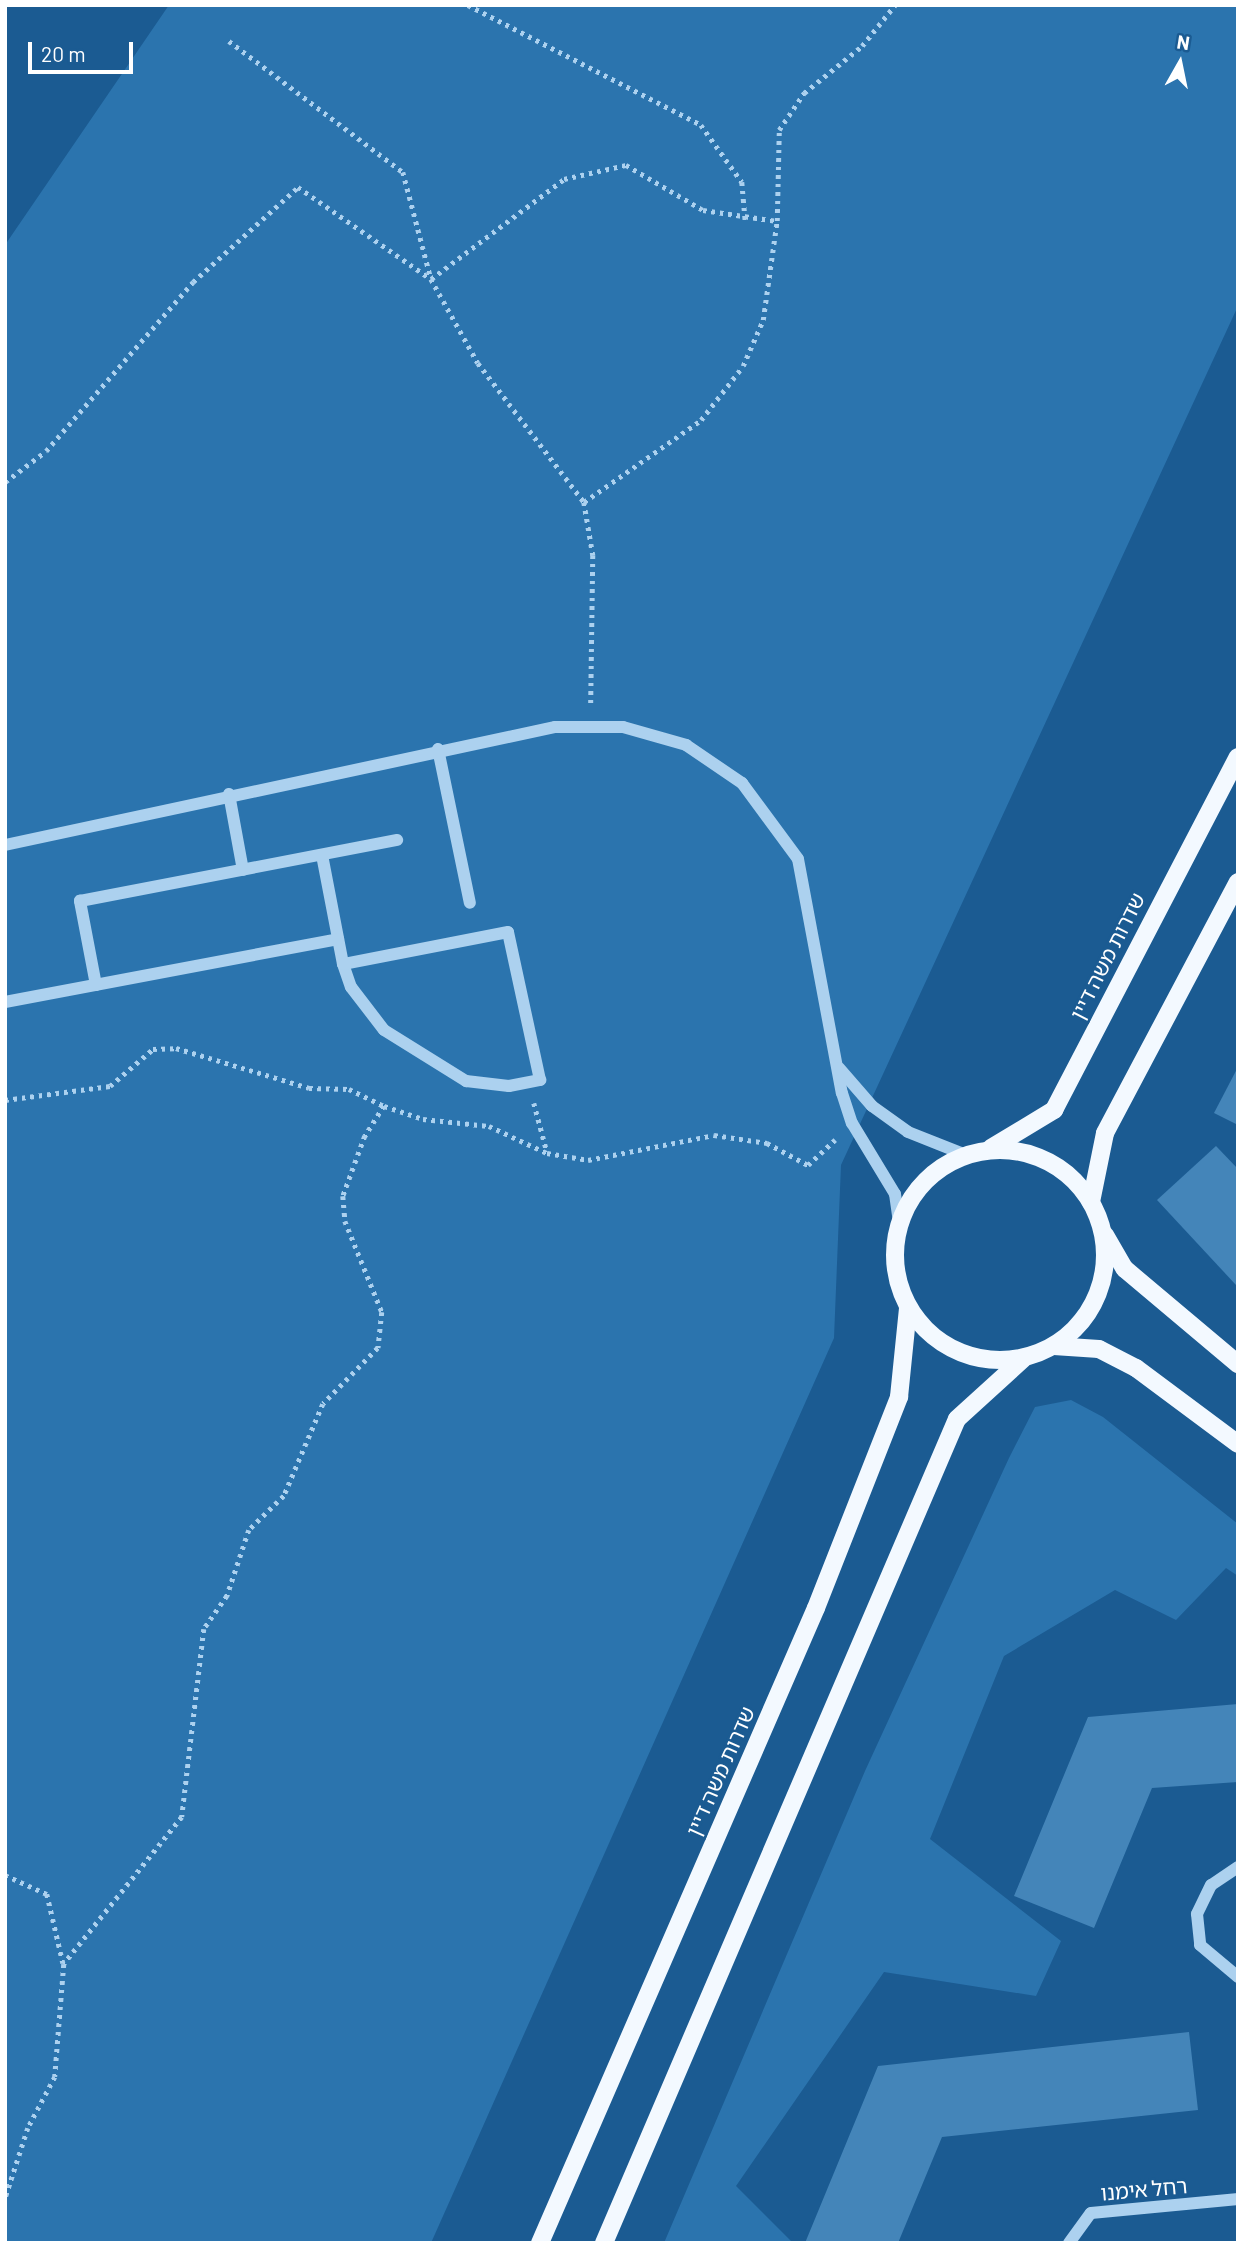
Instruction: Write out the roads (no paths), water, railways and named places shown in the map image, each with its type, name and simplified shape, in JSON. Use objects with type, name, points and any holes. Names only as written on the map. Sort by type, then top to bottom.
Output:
[{"type":"main road","name":"שדרות משה דיין","points":[[989,1150],[1054,1110],[1238,757]]},
{"type":"main road","points":[[1091,1202],[1105,1133],[1238,882]]},
{"type":"main road","points":[[1023,1359],[990,1360],[957,1352],[929,1334],[908,1309],[893,1251],[899,1221],[933,1172],[966,1155],[989,1150],[1047,1161],[1091,1202],[1125,1269],[1238,1364]]},
{"type":"main road","points":[[604,2243],[957,1419],[985,1387],[1023,1359],[1054,1346],[1080,1325],[1097,1297],[1106,1265],[1104,1232]]},
{"type":"main road","name":"שדרות משה דיין","points":[[540,2243],[816,1608],[906,1371],[908,1309]]},
{"type":"main road","points":[[1054,1346],[1099,1349],[1136,1368],[1238,1444]]},
{"type":"street","points":[[5,845],[438,749],[591,725],[686,745],[742,783],[782,830],[807,887],[837,1065],[852,1123],[895,1194],[899,1221]]},
{"type":"street","points":[[438,749],[470,903]]},
{"type":"street","points":[[229,794],[243,870]]},
{"type":"street","points":[[96,985],[79,901],[397,841]]},
{"type":"street","points":[[322,855],[343,964],[366,1010],[429,1062],[488,1087],[540,1080],[509,932],[343,964]]},
{"type":"street","points":[[5,1002],[338,939]]},
{"type":"street","points":[[837,1065],[872,1106],[908,1132],[966,1155]]},
{"type":"street","points":[[1238,1867],[1211,1885],[1197,1913],[1200,1945],[1238,1977]]},
{"type":"street","name":"רחל אימנו","points":[[1069,2243],[1091,2213],[1238,2199]]}]
